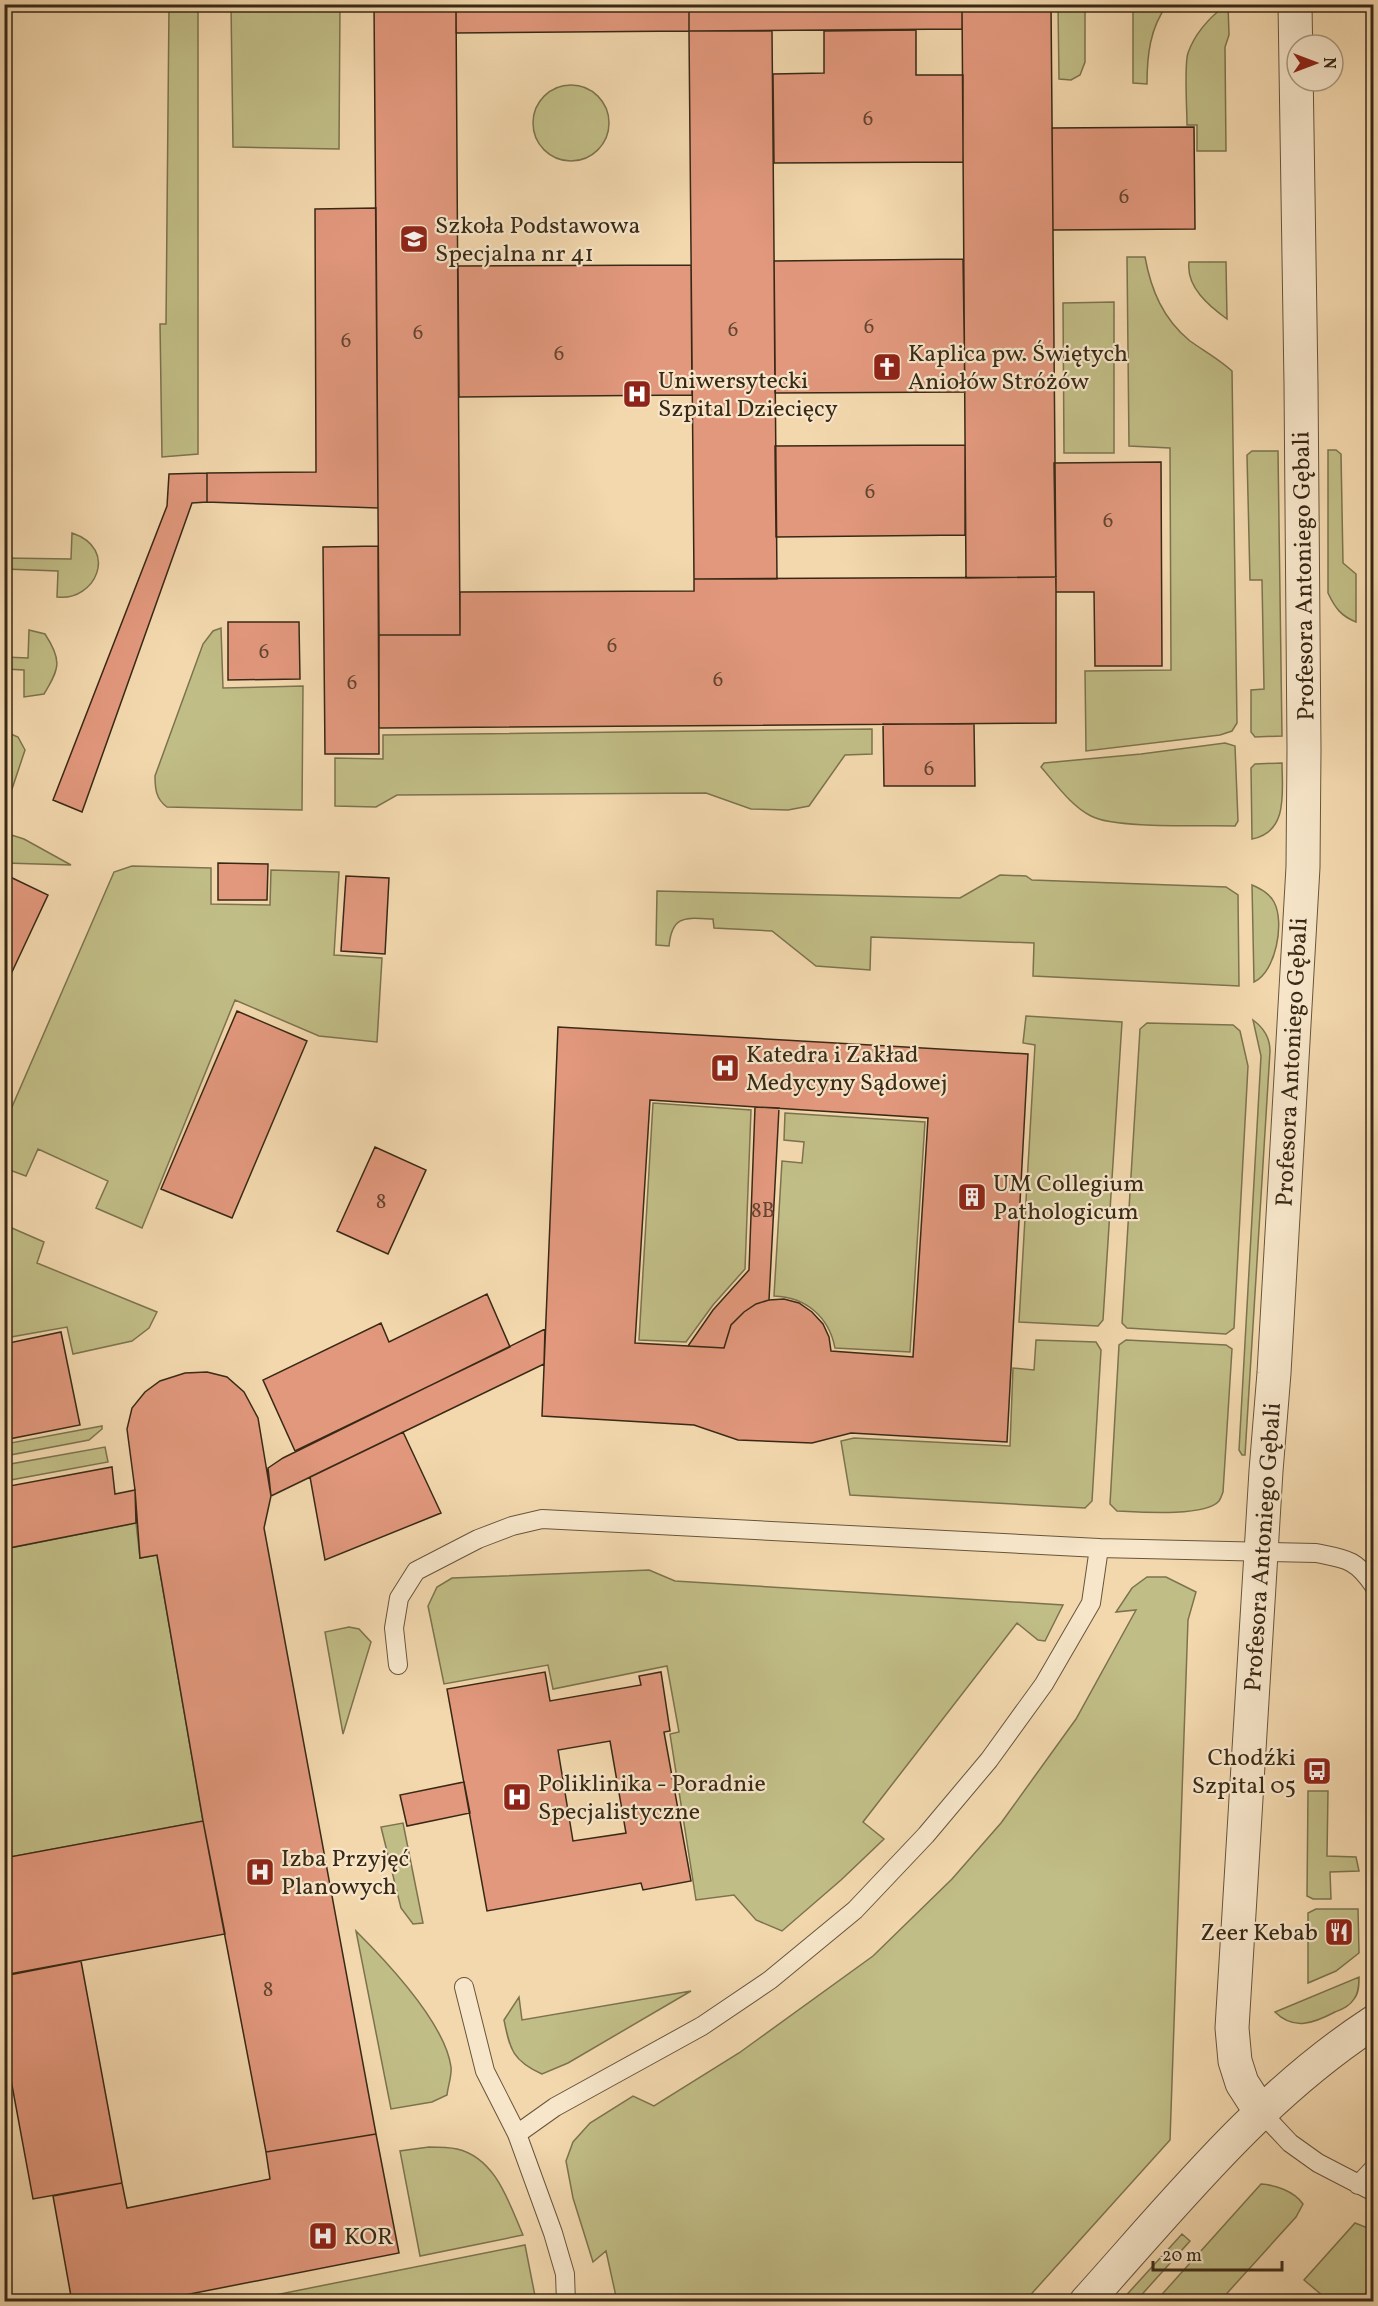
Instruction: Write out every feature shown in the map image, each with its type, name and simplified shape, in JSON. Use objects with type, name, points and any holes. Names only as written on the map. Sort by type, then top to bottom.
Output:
[{"type":"street","name":"Profesora Antoniego Gębali","points":[[1260,2111],[1242,2083],[1235,2061],[1232,2028],[1303,867],[1301,360],[1295,4]]},
{"type":"street","points":[[1086,2301],[1260,2111],[1315,2063],[1374,2022]]},
{"type":"lane","points":[[398,1665],[394,1628],[399,1598],[416,1571],[478,1539],[512,1526],[543,1519],[1099,1548],[1316,1553],[1346,1559],[1361,1567],[1374,1586]]},
{"type":"lane","points":[[517,2134],[555,2107],[702,2026],[770,1980],[855,1910],[933,1827],[989,1760],[1044,1684],[1091,1603],[1099,1548]]},
{"type":"lane","points":[[464,1987],[484,2071],[517,2134],[553,2233],[565,2274],[566,2301]]},
{"type":"lane","points":[[1260,2111],[1290,2143],[1318,2163],[1366,2189],[1374,2168]]},
{"type":"shaded area","points":[[169,5],[198,5],[198,454],[162,457],[160,324],[166,324]]},
{"type":"shaded area","points":[[231,5],[340,5],[339,149],[233,147]]},
{"type":"shaded area","points":[[1058,5],[1085,5],[1085,62],[1080,75],[1071,80],[1059,79]]},
{"type":"shaded area","points":[[1133,5],[1167,5],[1153,32],[1147,84],[1133,83]]},
{"type":"shaded area","points":[[1228,5],[1229,35],[1225,47],[1226,151],[1197,151],[1197,125],[1187,125],[1188,53],[1199,32]]},
{"type":"shaded area","points":[[571,85],[585,88],[598,96],[606,109],[609,123],[606,137],[598,150],[585,158],[571,161],[557,158],[544,150],[536,137],[533,123],[536,109],[544,96],[557,88]]},
{"type":"shaded area","points":[[1127,257],[1145,257],[1155,292],[1172,323],[1190,341],[1232,371],[1237,723],[1232,731],[1220,735],[1086,751],[1085,671],[1171,670],[1170,448],[1129,446]]},
{"type":"shaded area","points":[[1189,262],[1226,262],[1227,319],[1206,302],[1195,288],[1191,280]]},
{"type":"shaded area","points":[[1114,302],[1114,453],[1064,453],[1063,303]]},
{"type":"shaded area","points":[[1328,450],[1336,450],[1341,454],[1343,563],[1356,574],[1356,622],[1339,611],[1328,593]]},
{"type":"shaded area","points":[[1252,451],[1278,451],[1282,736],[1255,737],[1251,732],[1251,690],[1264,689],[1262,580],[1250,580],[1247,455]]},
{"type":"shaded area","points":[[72,533],[87,541],[95,550],[98,562],[97,573],[82,591],[71,596],[57,597],[58,571],[5,569],[5,558],[71,559]]},
{"type":"shaded area","points":[[221,628],[223,688],[303,686],[302,810],[167,807],[158,797],[155,776],[203,644],[213,631]]},
{"type":"shaded area","points":[[29,630],[45,634],[54,651],[57,664],[44,694],[24,697],[24,670],[5,669],[5,657],[28,658]]},
{"type":"shaded area","points":[[872,729],[872,754],[845,755],[809,806],[788,810],[751,809],[706,793],[397,795],[376,807],[335,806],[335,758],[383,759],[383,735]]},
{"type":"shaded area","points":[[4,731],[18,737],[25,750],[12,789],[5,796]]},
{"type":"shaded area","points":[[1225,743],[1235,746],[1238,821],[1235,826],[1139,825],[1103,820],[1077,807],[1041,767],[1044,763]]},
{"type":"shaded area","points":[[1282,763],[1282,798],[1278,819],[1264,835],[1252,839],[1251,768],[1255,764]]},
{"type":"shaded area","points":[[5,833],[24,839],[71,865],[5,863]]},
{"type":"shaded area","points":[[132,866],[211,868],[211,904],[270,905],[271,870],[339,872],[334,955],[382,958],[377,1042],[319,1036],[235,1000],[142,1228],[96,1208],[108,1181],[38,1149],[26,1176],[4,1168],[5,1123],[114,872]]},
{"type":"shaded area","points":[[1000,875],[1026,876],[1032,880],[1226,887],[1238,895],[1239,986],[1033,976],[1034,943],[871,937],[870,970],[816,966],[772,931],[714,928],[713,919],[682,920],[673,928],[669,946],[656,945],[657,891],[960,898]]},
{"type":"shaded area","points":[[1252,885],[1272,899],[1279,922],[1273,958],[1262,977],[1254,982]]},
{"type":"shaded area","points":[[1026,1016],[1122,1022],[1103,1320],[1098,1326],[1019,1322],[1035,1045],[1023,1043]]},
{"type":"shaded area","points":[[1253,1020],[1266,1034],[1270,1051],[1245,1455],[1242,1455],[1239,1450],[1261,1056]]},
{"type":"shaded area","points":[[1147,1023],[1233,1025],[1240,1031],[1248,1066],[1234,1328],[1226,1334],[1127,1328],[1122,1323],[1140,1029]]},
{"type":"shaded area","points":[[653,1103],[751,1110],[745,1269],[713,1305],[686,1342],[639,1340]]},
{"type":"shaded area","points":[[785,1113],[925,1122],[910,1352],[835,1348],[822,1318],[814,1311],[796,1300],[774,1296],[782,1161],[802,1163],[804,1142],[784,1140]]},
{"type":"shaded area","points":[[5,1225],[44,1242],[37,1263],[157,1312],[149,1328],[132,1341],[73,1354],[67,1327],[5,1338]]},
{"type":"shaded area","points":[[1036,1340],[1096,1342],[1101,1350],[1092,1501],[1085,1508],[850,1495],[841,1441],[854,1438],[1010,1446],[1013,1368],[1034,1370]]},
{"type":"shaded area","points":[[1126,1340],[1226,1345],[1232,1349],[1223,1492],[1219,1501],[1211,1506],[1186,1511],[1155,1512],[1117,1511],[1110,1504],[1119,1345]]},
{"type":"shaded area","points":[[102,1426],[102,1429],[89,1440],[5,1456],[5,1444]]},
{"type":"shaded area","points":[[105,1447],[108,1462],[5,1481],[5,1465]]},
{"type":"shaded area","points":[[136,1523],[140,1558],[157,1555],[203,1821],[5,1858],[5,1549]]},
{"type":"shaded area","points":[[649,1570],[675,1581],[1063,1605],[1045,1641],[1038,1640],[1017,1623],[863,1822],[884,1839],[782,1931],[756,1920],[734,1895],[696,1900],[670,1734],[679,1732],[667,1666],[553,1689],[548,1665],[444,1684],[428,1606],[437,1587],[452,1578]]},
{"type":"shaded area","points":[[1147,1577],[1166,1577],[1196,1592],[1188,1620],[1170,2140],[1025,2301],[617,2301],[606,2251],[593,2262],[573,2198],[566,2161],[573,2142],[590,2123],[633,2096],[654,2106],[739,2053],[873,1956],[952,1879],[1001,1823],[1076,1719],[1136,1610],[1116,1612],[1132,1588]]},
{"type":"shaded area","points":[[349,1627],[359,1629],[371,1642],[343,1734],[325,1632]]},
{"type":"shaded area","points":[[1308,1791],[1328,1791],[1327,1856],[1356,1857],[1359,1871],[1330,1872],[1331,1899],[1313,1899],[1307,1896]]},
{"type":"shaded area","points":[[403,1823],[423,1923],[413,1924],[401,1908],[381,1827]]},
{"type":"shaded area","points":[[1316,1909],[1358,1909],[1359,1953],[1336,1971],[1308,1983],[1308,1913]]},
{"type":"shaded area","points":[[356,1931],[413,1994],[438,2032],[451,2067],[447,2095],[432,2102],[391,2109]]},
{"type":"shaded area","points":[[1359,1977],[1356,1997],[1348,2005],[1312,2022],[1289,2022],[1275,2012]]},
{"type":"shaded area","points":[[691,1991],[568,2063],[542,2074],[525,2064],[514,2053],[504,2020],[519,1997],[522,2020]]},
{"type":"shaded area","points":[[429,2147],[457,2149],[482,2162],[499,2183],[523,2235],[420,2256],[400,2151]]},
{"type":"shaded area","points":[[1261,2184],[1284,2190],[1299,2199],[1303,2204],[1296,2217],[1220,2301],[1156,2301]]},
{"type":"shaded area","points":[[1355,2223],[1373,2230],[1373,2285],[1359,2301],[1329,2301],[1304,2280]]},
{"type":"shaded area","points":[[1182,2234],[1190,2241],[1136,2301],[1121,2301]]},
{"type":"shaded area","points":[[525,2245],[536,2301],[245,2301]]},
{"type":"building","points":[[374,4],[456,4],[460,635],[379,635]]},
{"type":"building","points":[[456,4],[689,4],[689,31],[456,33]]},
{"type":"building","points":[[689,4],[962,4],[962,29],[689,31]]},
{"type":"building","points":[[962,4],[1051,4],[1056,577],[966,578]]},
{"type":"building","points":[[916,30],[916,75],[963,75],[963,162],[774,163],[773,74],[824,73],[824,31]]},
{"type":"building","points":[[689,31],[772,31],[777,579],[694,579]]},
{"type":"building","points":[[1194,127],[1195,229],[1053,230],[1052,128]]},
{"type":"building","points":[[376,208],[378,508],[207,502],[207,473],[316,472],[315,209]]},
{"type":"building","points":[[963,259],[965,392],[775,393],[774,261]]},
{"type":"building","points":[[691,265],[692,395],[459,397],[458,266]]},
{"type":"building","points":[[965,445],[965,535],[776,537],[775,446]]},
{"type":"building","points":[[1161,462],[1162,666],[1095,666],[1094,592],[1056,592],[1054,463]]},
{"type":"building","points":[[207,473],[207,502],[192,503],[82,812],[53,800],[167,506],[169,474]]},
{"type":"building","points":[[378,546],[379,754],[325,754],[323,547]]},
{"type":"building","points":[[1056,577],[1056,723],[379,728],[379,635],[460,635],[460,592],[694,591],[694,579]]},
{"type":"building","points":[[228,622],[299,622],[300,679],[228,680]]},
{"type":"building","points":[[883,724],[974,724],[975,786],[884,786]]},
{"type":"building","points":[[218,863],[268,864],[267,900],[218,900]]},
{"type":"building","points":[[4,874],[48,895],[4,989]]},
{"type":"building","points":[[346,876],[389,878],[385,954],[341,951]]},
{"type":"building","points":[[237,1011],[307,1041],[232,1218],[161,1189]]},
{"type":"building","name":"UM Collegium Pathologicum","points":[[558,1027],[1028,1054],[1007,1442],[851,1433],[812,1443],[738,1440],[694,1425],[542,1416]],"holes":[[[650,1100],[928,1118],[913,1357],[831,1351],[829,1337],[823,1324],[799,1303],[784,1299],[756,1304],[744,1312],[731,1325],[724,1348],[635,1343]]]},
{"type":"building","points":[[755,1107],[779,1108],[769,1300],[756,1304],[731,1325],[724,1348],[688,1346],[713,1310],[749,1270]]},
{"type":"building","points":[[375,1147],[426,1170],[388,1254],[337,1231]]},
{"type":"building","points":[[487,1294],[510,1347],[295,1451],[263,1380],[381,1323],[389,1342]]},
{"type":"building","points":[[545,1329],[544,1364],[271,1496],[268,1468],[283,1458]]},
{"type":"building","points":[[61,1332],[80,1425],[4,1440],[4,1344]]},
{"type":"building","points":[[207,1372],[227,1377],[244,1392],[258,1418],[271,1496],[264,1528],[376,2134],[266,2152],[203,1821],[157,1555],[140,1558],[135,1490],[127,1429],[132,1408],[145,1392],[160,1381],[185,1373]]},
{"type":"building","points":[[403,1432],[441,1513],[325,1560],[310,1477]]},
{"type":"building","points":[[112,1467],[115,1494],[135,1490],[136,1523],[4,1549],[4,1487]]},
{"type":"building","name":"Poliklinika - Poradnie Specjalistyczne","points":[[545,1672],[550,1701],[641,1685],[639,1676],[661,1672],[670,1731],[664,1732],[691,1881],[643,1890],[641,1883],[487,1911],[447,1689]],"holes":[[[610,1741],[626,1833],[573,1841],[558,1750]]]},
{"type":"building","points":[[464,1782],[470,1813],[407,1826],[400,1795]]},
{"type":"building","points":[[203,1821],[225,1934],[4,1975],[4,1858]]},
{"type":"building","points":[[81,1961],[122,2183],[33,2199],[4,2042],[4,1976]]},
{"type":"building","points":[[376,2134],[399,2253],[149,2302],[72,2302],[53,2196],[122,2183],[127,2208],[270,2179],[266,2152]]},
{"type":"place","name":"Szkoła Podstawowa Specjalna nr 41","points":[[414,239]]},
{"type":"place","name":"Kaplica pw. Świętych Aniołów Stróżów","points":[[887,367]]},
{"type":"place","name":"Uniwersytecki Szpital Dziecięcy","points":[[637,394]]},
{"type":"place","name":"Katedra i Zakład Medycyny Sądowej","points":[[725,1068]]},
{"type":"place","name":"UM Collegium Pathologicum","points":[[972,1197]]},
{"type":"place","name":"Chodźki Szpital 05","points":[[1317,1771]]},
{"type":"place","name":"Poliklinika - Poradnie Specjalistyczne","points":[[517,1797]]},
{"type":"place","name":"Izba Przyjęć Planowych","points":[[260,1872]]},
{"type":"place","name":"Zeer Kebab","points":[[1339,1932]]},
{"type":"place","name":"KOR","points":[[323,2236]]}]
